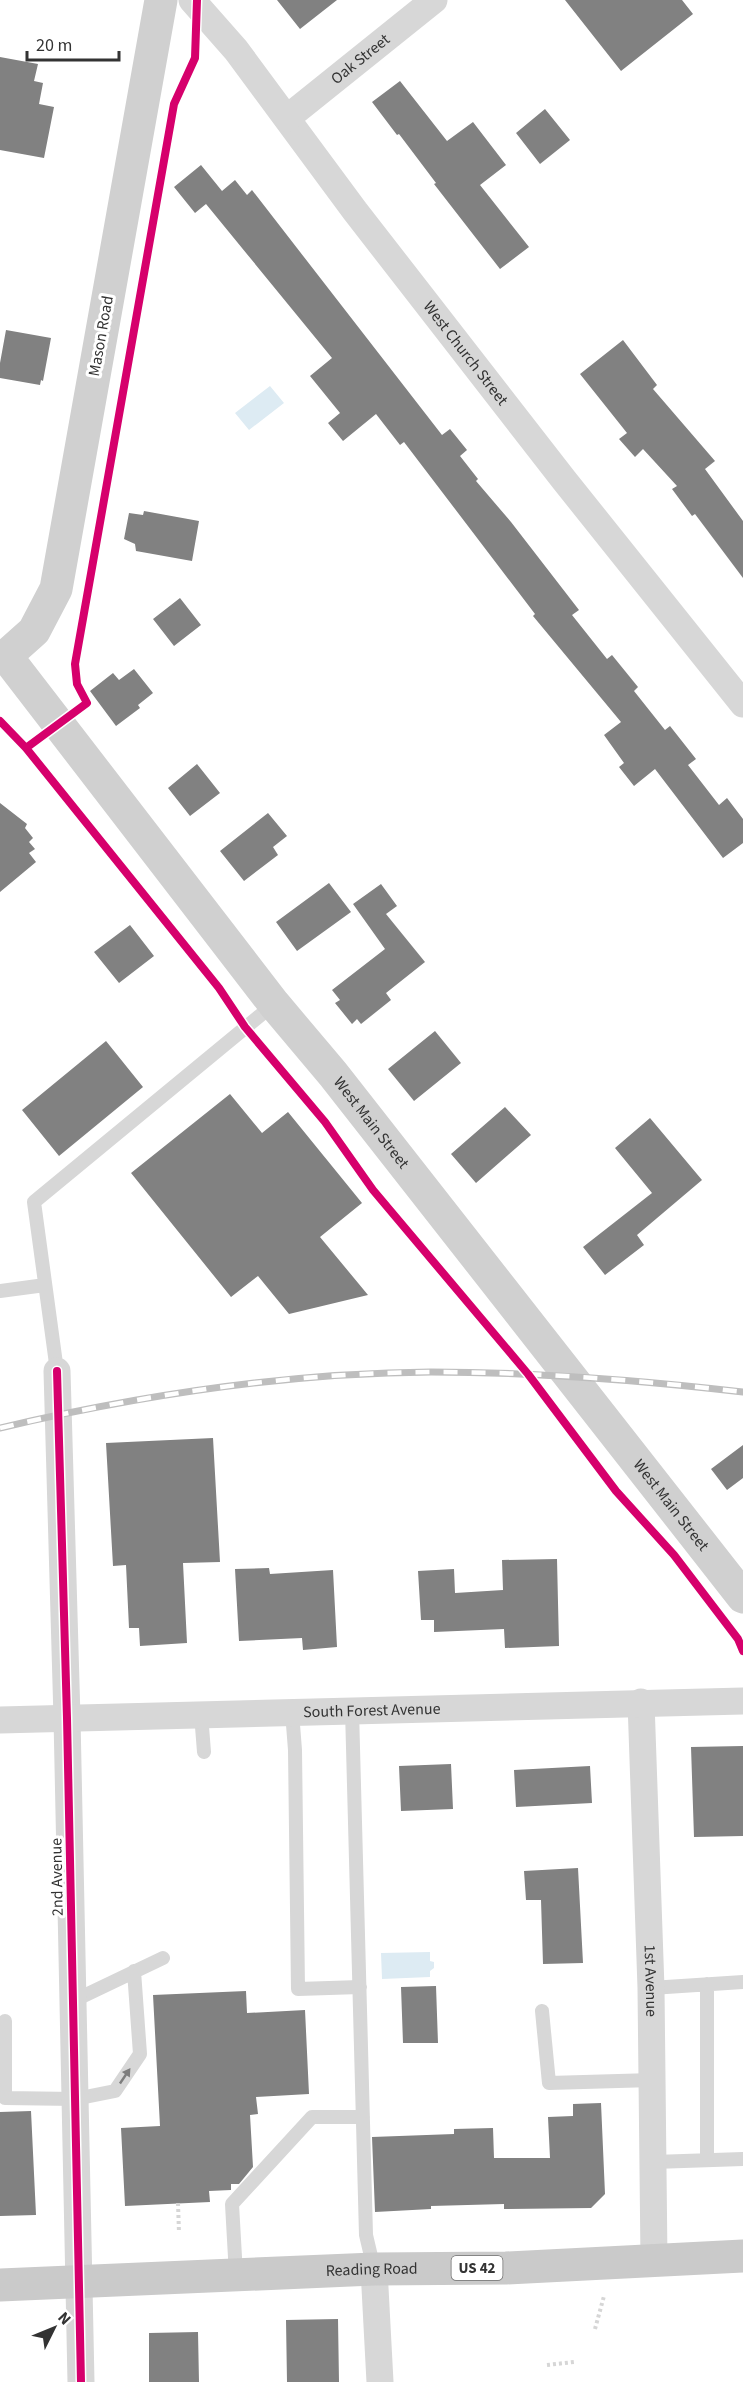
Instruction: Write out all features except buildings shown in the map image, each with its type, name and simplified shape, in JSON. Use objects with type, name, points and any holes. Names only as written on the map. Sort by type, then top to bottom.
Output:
[{"type":"main road","name":"Mason Road","points":[[2,655],[34,631],[56,589],[161,0]]},
{"type":"main road","name":"West Main Street","points":[[2,655],[743,1598]]},
{"type":"main road","name":"Reading Road","points":[[0,2285],[375,2269],[506,2268],[743,2256]]},
{"type":"street","name":"West Church Street","points":[[192,0],[236,50],[355,211],[549,461],[743,704]]},
{"type":"street","name":"Oak Street","points":[[287,118],[434,0]]},
{"type":"street","name":"2nd Avenue","points":[[57,1371],[81,2382]]},
{"type":"street","name":"South Forest Avenue","points":[[0,1720],[743,1701]]},
{"type":"street","name":"1st Avenue","points":[[641,1702],[651,1988],[654,2260]]},
{"type":"street","points":[[375,2269],[380,2382]]},
{"type":"lane","points":[[57,1371],[34,1202],[274,1004]]},
{"type":"lane","points":[[0,1291],[45,1285]]},
{"type":"lane","points":[[352,1710],[366,2235],[375,2269]]},
{"type":"lane","points":[[292,1712],[295,1750],[297,1989],[360,1987]]},
{"type":"lane","points":[[201,1714],[204,1752]]},
{"type":"lane","points":[[73,2001],[163,1958]]},
{"type":"lane","points":[[5,2021],[5,2098],[75,2099],[115,2091],[140,2054],[134,1971]]},
{"type":"lane","points":[[651,1988],[743,1982]]},
{"type":"lane","points":[[707,1984],[707,2160]]},
{"type":"lane","points":[[542,2012],[549,2083],[652,2080]]},
{"type":"lane","points":[[236,2275],[232,2204],[312,2117],[363,2117]]},
{"type":"lane","points":[[654,2162],[743,2159]]},
{"type":"path","points":[[178,2203],[179,2233]]},
{"type":"path","points":[[595,2330],[604,2296]]},
{"type":"path","points":[[547,2365],[574,2362]]},
{"type":"shaded area","points":[[270,386],[284,403],[249,430],[235,413]]},
{"type":"shaded area","points":[[430,1952],[430,1961],[434,1962],[434,1968],[430,1971],[430,1977],[382,1979],[381,1953]]},
{"type":"railway","points":[[0,1428],[106,1405],[214,1388],[268,1381],[377,1373],[470,1372],[548,1375],[743,1392]]},
{"type":"cycle path","points":[[26,748],[87,703],[77,684],[75,664],[174,104],[195,58],[197,0]]},
{"type":"cycle path","points":[[0,721],[26,748],[219,988],[245,1027],[325,1122],[373,1190],[528,1374],[616,1491],[674,1555],[738,1639],[743,1651]]},
{"type":"cycle path","points":[[57,1371],[81,2382]]}]
